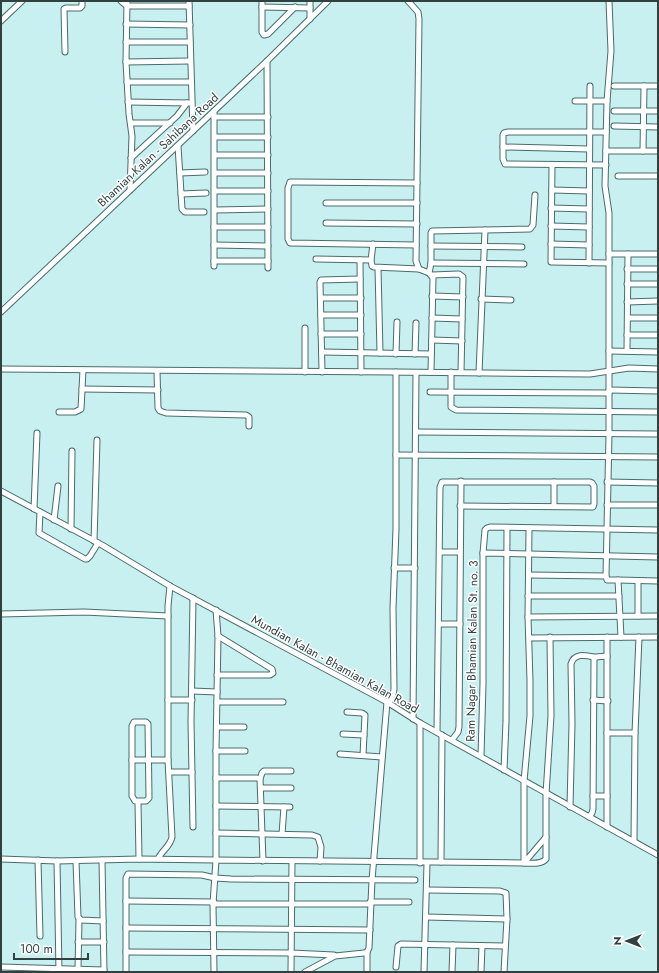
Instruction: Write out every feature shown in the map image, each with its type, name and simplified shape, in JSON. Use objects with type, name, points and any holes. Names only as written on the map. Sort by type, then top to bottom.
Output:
[{"type":"street","points":[[1,22],[22,1]]},
{"type":"street","points":[[65,52],[64,9],[80,8],[82,6],[82,1]]},
{"type":"street","points":[[121,1],[127,3],[189,3],[191,82],[189,102],[193,131]]},
{"type":"street","points":[[310,1],[310,19]]},
{"type":"street","name":"Bhamian Kalan - Sahibana Road","points":[[1,312],[178,146],[328,1]]},
{"type":"street","points":[[408,1],[418,12],[419,19],[416,245],[416,262],[419,269]]},
{"type":"street","points":[[609,1],[611,51],[607,101],[605,186],[609,213],[609,434],[606,576],[607,580],[658,581]]},
{"type":"street","points":[[127,3],[126,62],[128,102],[132,136],[130,190]]},
{"type":"street","points":[[295,8],[268,34],[264,35],[262,32],[262,4],[295,8],[310,8]]},
{"type":"street","points":[[126,24],[190,25]]},
{"type":"street","points":[[126,42],[190,42]]},
{"type":"street","points":[[126,62],[190,61]]},
{"type":"street","points":[[267,61],[268,268]]},
{"type":"street","points":[[127,82],[191,82]]},
{"type":"street","points":[[590,86],[590,263]]},
{"type":"street","points":[[614,86],[658,86]]},
{"type":"street","points":[[643,151],[644,86]]},
{"type":"street","points":[[575,101],[607,101]]},
{"type":"street","points":[[128,102],[189,102]]},
{"type":"street","points":[[131,158],[170,123],[189,102]]},
{"type":"street","points":[[214,111],[214,263],[268,261]]},
{"type":"street","points":[[614,111],[658,111]]},
{"type":"street","points":[[214,117],[268,117]]},
{"type":"street","points":[[130,123],[170,123]]},
{"type":"street","points":[[614,126],[658,127]]},
{"type":"street","points":[[606,132],[506,132],[503,135],[503,159],[505,164],[606,165]]},
{"type":"street","points":[[215,137],[268,137]]},
{"type":"street","points":[[178,146],[183,211],[204,212]]},
{"type":"street","points":[[503,147],[589,149]]},
{"type":"street","points":[[606,151],[658,151]]},
{"type":"street","points":[[215,155],[268,155]]},
{"type":"street","points":[[552,165],[551,262],[609,263]]},
{"type":"street","points":[[180,173],[205,172]]},
{"type":"street","points":[[215,173],[268,173]]},
{"type":"street","points":[[618,176],[658,176]]},
{"type":"street","points":[[416,245],[290,243],[288,239],[288,185],[290,182],[417,183]]},
{"type":"street","points":[[552,190],[589,191]]},
{"type":"street","points":[[215,191],[268,191]]},
{"type":"street","points":[[181,194],[206,193]]},
{"type":"street","points":[[431,372],[433,278],[430,274],[432,231],[530,230],[534,221],[536,195]]},
{"type":"street","points":[[326,202],[417,203]]},
{"type":"street","points":[[551,208],[589,209]]},
{"type":"street","points":[[215,210],[268,209]]},
{"type":"street","points":[[326,223],[417,224]]},
{"type":"street","points":[[551,226],[589,227]]},
{"type":"street","points":[[214,227],[268,227]]},
{"type":"street","points":[[479,373],[485,230]]},
{"type":"street","points":[[373,244],[371,260],[372,266],[378,268],[419,269],[430,274],[462,275],[463,296],[461,372]]},
{"type":"street","points":[[551,244],[589,245]]},
{"type":"street","points":[[214,246],[268,246]]},
{"type":"street","points":[[431,246],[522,247]]},
{"type":"street","points":[[609,254],[658,254]]},
{"type":"street","points":[[627,351],[628,254]]},
{"type":"street","points":[[316,259],[371,260]]},
{"type":"street","points":[[360,260],[361,372]]},
{"type":"street","points":[[431,263],[524,264]]},
{"type":"street","points":[[378,268],[380,353]]},
{"type":"street","points":[[627,269],[658,269]]},
{"type":"street","points":[[322,372],[320,282],[323,279],[360,279]]},
{"type":"street","points":[[627,284],[658,284]]},
{"type":"street","points":[[432,296],[463,296]]},
{"type":"street","points":[[321,298],[360,298]]},
{"type":"street","points":[[481,300],[511,300]]},
{"type":"street","points":[[627,302],[658,301]]},
{"type":"street","points":[[321,315],[361,316]]},
{"type":"street","points":[[432,318],[462,319]]},
{"type":"street","points":[[628,318],[658,318]]},
{"type":"street","points":[[396,354],[398,322]]},
{"type":"street","points":[[415,354],[416,323]]},
{"type":"street","points":[[305,328],[305,372]]},
{"type":"street","points":[[321,334],[361,334]]},
{"type":"street","points":[[628,335],[658,335]]},
{"type":"street","points":[[432,340],[462,341]]},
{"type":"street","points":[[609,351],[658,352]]},
{"type":"street","points":[[322,352],[431,354]]},
{"type":"street","points":[[1,369],[590,374],[629,368],[658,369]]},
{"type":"street","points":[[59,412],[75,412],[80,409],[83,370]]},
{"type":"street","points":[[157,371],[158,408],[160,411],[246,415],[249,418],[249,426]]},
{"type":"street","points":[[367,972],[370,903],[382,757],[388,703],[393,695],[394,689],[393,608],[396,529],[396,372]]},
{"type":"street","points":[[414,719],[416,372]]},
{"type":"street","points":[[451,372],[451,407],[456,410],[658,412]]},
{"type":"street","points":[[82,389],[158,390]]},
{"type":"street","points":[[430,392],[658,391]]},
{"type":"street","points":[[416,432],[658,434]]},
{"type":"street","points":[[37,433],[37,511],[39,533],[87,559],[90,556],[96,542],[97,440]]},
{"type":"street","points":[[71,529],[72,451]]},
{"type":"street","points":[[396,455],[658,458]]},
{"type":"street","points":[[441,862],[439,624],[441,484],[444,481],[554,482],[592,483],[594,486],[594,506],[591,507],[460,506]]},
{"type":"street","points":[[452,740],[458,732],[459,727],[461,481]]},
{"type":"street","points":[[554,482],[554,506]]},
{"type":"street","points":[[607,482],[658,483]]},
{"type":"street","points":[[54,520],[58,486]]},
{"type":"street","name":"Mundian Kalan - Bhamian Kalan Road","points":[[1,491],[96,542],[170,586],[388,703],[420,723],[546,794],[658,855]]},
{"type":"street","points":[[607,505],[658,505]]},
{"type":"street","points":[[483,553],[485,530],[490,527],[658,530]]},
{"type":"street","points":[[504,770],[506,706],[506,528]]},
{"type":"street","points":[[524,863],[524,781],[530,716],[528,596],[530,528]]},
{"type":"street","points":[[440,552],[460,552]]},
{"type":"street","name":"Ram Nagar Bhamian Kalan St. no. 3","points":[[481,756],[483,684],[483,553],[658,557]]},
{"type":"street","points":[[394,568],[415,568]]},
{"type":"street","points":[[529,575],[606,576]]},
{"type":"street","points":[[618,580],[621,637]]},
{"type":"street","points":[[638,581],[638,616]]},
{"type":"street","points":[[158,859],[171,843],[172,838],[168,760],[168,598],[170,586]]},
{"type":"street","points":[[528,596],[619,596]]},
{"type":"street","points":[[193,598],[193,826]]},
{"type":"street","points":[[214,972],[213,929],[216,860],[218,636],[216,610]]},
{"type":"street","points":[[1,614],[84,612],[168,616]]},
{"type":"street","points":[[528,617],[658,616]]},
{"type":"street","points":[[439,624],[460,624]]},
{"type":"street","points":[[217,675],[270,675],[273,673],[272,669],[218,636]]},
{"type":"street","points":[[607,637],[607,827]]},
{"type":"street","points":[[634,841],[635,733],[639,637]]},
{"type":"street","points":[[529,638],[658,637]]},
{"type":"street","points":[[1,859],[76,861],[158,859],[373,863],[543,862],[546,859],[546,794],[551,716],[550,638]]},
{"type":"street","points":[[570,807],[572,724],[571,664],[575,657],[607,656]]},
{"type":"street","points":[[589,817],[592,814],[593,796],[594,657]]},
{"type":"street","points":[[192,691],[217,692]]},
{"type":"street","points":[[168,700],[192,700]]},
{"type":"street","points":[[594,700],[608,701]]},
{"type":"street","points":[[217,702],[283,702]]},
{"type":"street","points":[[347,712],[362,713],[365,715],[363,755]]},
{"type":"street","points":[[134,722],[146,722],[148,724],[149,760],[148,800],[138,802],[133,800],[132,760],[132,726],[134,722]]},
{"type":"street","points":[[420,723],[420,863]]},
{"type":"street","points":[[216,727],[244,727]]},
{"type":"street","points":[[608,733],[635,733]]},
{"type":"street","points":[[343,734],[364,735]]},
{"type":"street","points":[[216,751],[245,751]]},
{"type":"street","points":[[340,754],[382,757]]},
{"type":"street","points":[[132,760],[168,760]]},
{"type":"street","points":[[263,861],[261,807],[262,788],[260,779],[264,771],[291,771]]},
{"type":"street","points":[[169,772],[192,772]]},
{"type":"street","points":[[216,778],[260,779]]},
{"type":"street","points":[[262,788],[291,788]]},
{"type":"street","points":[[593,796],[607,796]]},
{"type":"street","points":[[138,802],[139,859]]},
{"type":"street","points":[[216,806],[290,807]]},
{"type":"street","points":[[282,834],[284,807]]},
{"type":"street","points":[[216,833],[312,835],[318,837],[321,847],[320,861]]},
{"type":"street","points":[[524,863],[546,837]]},
{"type":"street","points":[[38,860],[40,936]]},
{"type":"street","points":[[1,967],[9,970],[104,971],[102,860]]},
{"type":"street","points":[[57,861],[59,970]]},
{"type":"street","points":[[76,861],[79,919],[78,970]]},
{"type":"street","points":[[291,972],[292,861]]},
{"type":"street","points":[[424,972],[426,944],[427,862]]},
{"type":"street","points":[[126,972],[126,878],[128,874],[202,875],[215,878],[291,880],[415,880]]},
{"type":"street","points":[[427,890],[506,893],[504,972]]},
{"type":"street","points":[[126,901],[291,905],[410,902]]},
{"type":"street","points":[[426,917],[506,919]]},
{"type":"street","points":[[79,919],[103,921]]},
{"type":"street","points":[[126,928],[370,930]]},
{"type":"street","points":[[78,942],[104,942]]},
{"type":"street","points":[[396,967],[399,944],[505,946]]},
{"type":"street","points":[[452,972],[453,945]]},
{"type":"street","points":[[480,972],[482,946]]},
{"type":"street","points":[[126,952],[214,954],[291,953],[335,956],[368,952]]},
{"type":"street","points":[[305,972],[335,956]]}]
